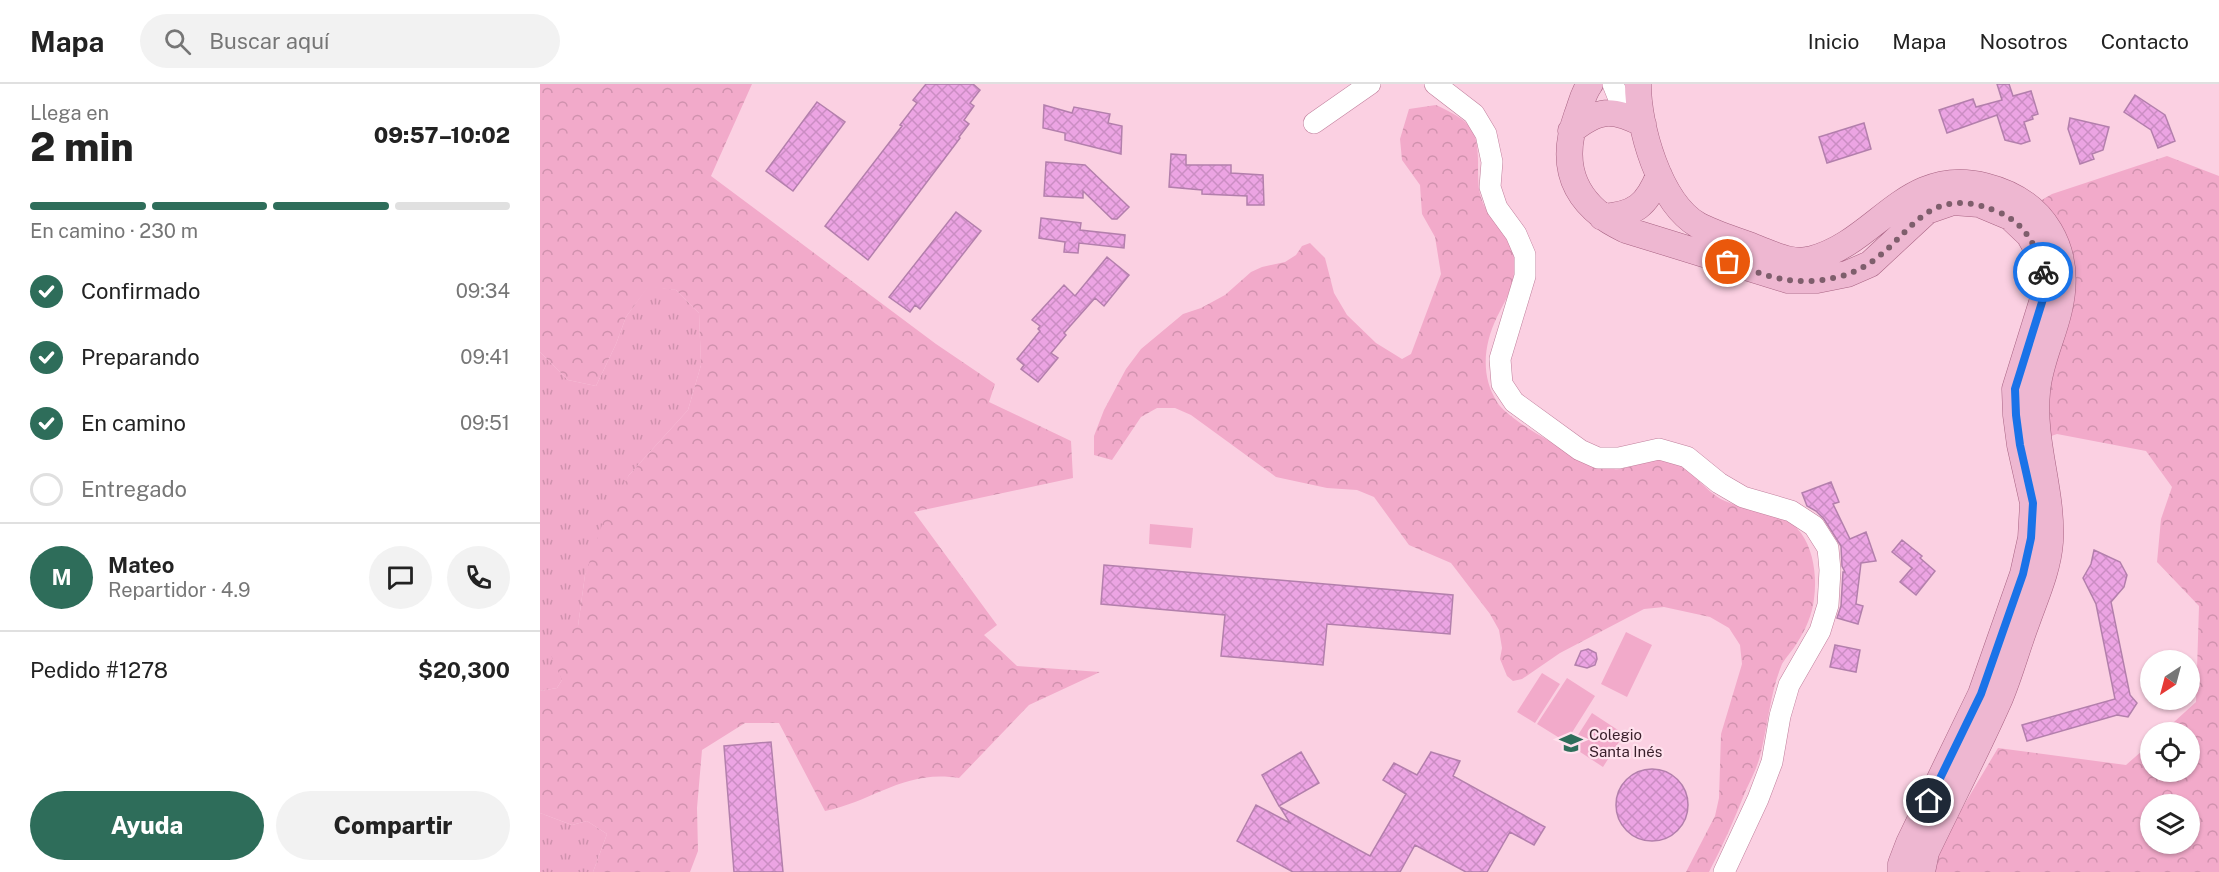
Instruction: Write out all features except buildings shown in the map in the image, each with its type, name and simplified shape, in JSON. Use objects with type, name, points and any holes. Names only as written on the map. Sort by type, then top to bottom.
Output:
[{"type":"main road","points":[[1638,84],[1634,119],[1659,175],[1679,208],[1697,224],[1788,260],[1809,260],[1835,252],[1911,196],[1932,185],[1956,182],[1982,185],[2005,192],[2030,207],[2046,224],[2058,247],[2064,276],[2060,308],[2037,386],[2035,415],[2037,441],[2050,505],[2050,545],[2040,585],[2000,697],[1926,852],[1922,872]]},
{"type":"main road","points":[[1588,85],[1571,131],[1568,154],[1574,178],[1584,199],[1602,217],[1626,230],[1788,280],[1817,280],[1847,274],[1870,264],[1927,211],[1953,202],[1979,204],[2010,217],[2029,235],[2039,253],[2044,276],[2043,299],[2015,389],[2020,445],[2033,503],[2031,538],[2023,574],[1981,694],[1909,843],[1901,864],[1901,872]]},
{"type":"main road","points":[[1571,131],[1586,118],[1605,112],[1634,119]]},
{"type":"main road","points":[[1602,217],[1621,216],[1639,207],[1652,193],[1659,175]]},
{"type":"street","points":[[1314,123],[1370,84]]},
{"type":"street","points":[[1435,84],[1474,114],[1486,134],[1492,162],[1491,187],[1497,208],[1516,234],[1525,255],[1525,276],[1500,359],[1502,384],[1514,402],[1580,450],[1598,458],[1619,458],[1659,449],[1687,457],[1719,483],[1743,497],[1791,511],[1814,526],[1828,548],[1830,570],[1828,604],[1820,631],[1789,686],[1780,716],[1772,762],[1758,799],[1724,872]]},
{"type":"street","points":[[1613,84],[1634,119]]},
{"type":"green space","points":[[540,84],[752,84],[711,176],[936,344],[995,384],[989,402],[1071,441],[1073,478],[914,512],[997,625],[984,635],[1017,666],[1100,672],[1029,705],[959,778],[940,776],[922,778],[825,811],[779,723],[745,723],[702,750],[697,808],[698,851],[690,872],[593,872],[607,834],[587,821],[572,825],[540,813],[540,691],[557,688],[562,680],[546,644],[578,626],[585,575],[603,522],[629,475],[688,410],[701,365],[699,313],[676,290],[648,287],[626,317],[596,386],[568,380],[540,352]]},
{"type":"green space","points":[[1436,105],[1464,121],[1474,134],[1477,143],[1480,194],[1489,214],[1512,245],[1514,273],[1512,284],[1493,327],[1487,349],[1488,381],[1497,402],[1517,421],[1551,442],[1602,466],[1620,469],[1652,460],[1674,462],[1690,472],[1717,497],[1734,505],[1776,516],[1794,525],[1809,548],[1815,582],[1810,616],[1800,638],[1782,664],[1757,765],[1709,872],[1686,872],[1715,816],[1719,798],[1721,734],[1742,664],[1740,645],[1729,628],[1710,617],[1664,607],[1644,609],[1560,653],[1522,679],[1513,681],[1507,676],[1500,659],[1502,648],[1499,630],[1490,614],[1451,563],[1409,545],[1374,497],[1357,490],[1327,488],[1276,477],[1191,415],[1175,408],[1157,408],[1141,417],[1112,460],[1094,455],[1094,436],[1104,410],[1126,369],[1141,349],[1183,314],[1201,308],[1225,295],[1251,272],[1285,262],[1296,255],[1302,246],[1310,243],[1325,258],[1334,293],[1347,315],[1376,343],[1402,359],[1411,354],[1441,274],[1435,237],[1422,214],[1420,185],[1402,160],[1400,139],[1409,109]]},
{"type":"green space","points":[[2167,156],[2219,176],[2219,872],[1924,872],[1998,748],[2126,765],[2140,753],[2140,782],[2200,782],[2200,722],[2174,722],[2187,710],[2200,710],[2199,606],[2157,562],[2161,519],[2172,487],[2146,451],[2057,434],[2037,441],[2030,207],[2052,194]]},
{"type":"green space","points":[[648,286],[676,290],[699,313],[701,365],[688,410],[629,475],[585,575],[578,626],[562,680],[557,688],[540,691],[540,352],[568,380],[596,386],[626,317]]},
{"type":"green space","points":[[1150,524],[1193,528],[1191,548],[1149,544]]},
{"type":"green space","points":[[1626,632],[1652,645],[1627,697],[1601,684]]},
{"type":"green space","points":[[1542,673],[1560,684],[1535,723],[1517,712]]},
{"type":"green space","points":[[1567,678],[1595,696],[1566,742],[1537,724]]},
{"type":"green space","points":[[1592,713],[1624,734],[1603,767],[1571,746]]},
{"type":"green space","points":[[540,813],[572,825],[587,821],[607,834],[593,872],[540,872]]},
{"type":"way so far","points":[[1728,262],[1788,280],[1817,280],[1847,274],[1870,264],[1927,211],[1953,202],[1979,204],[2010,217],[2029,235],[2039,253],[2043,272]]},
{"type":"place","name":"Colegio Santa Inés","points":[[1571,743]]},
{"type":"route","points":[[1929,801],[1981,694],[2023,574],[2031,538],[2033,503],[2020,445],[2015,389],[2043,299],[2043,272]]}]
